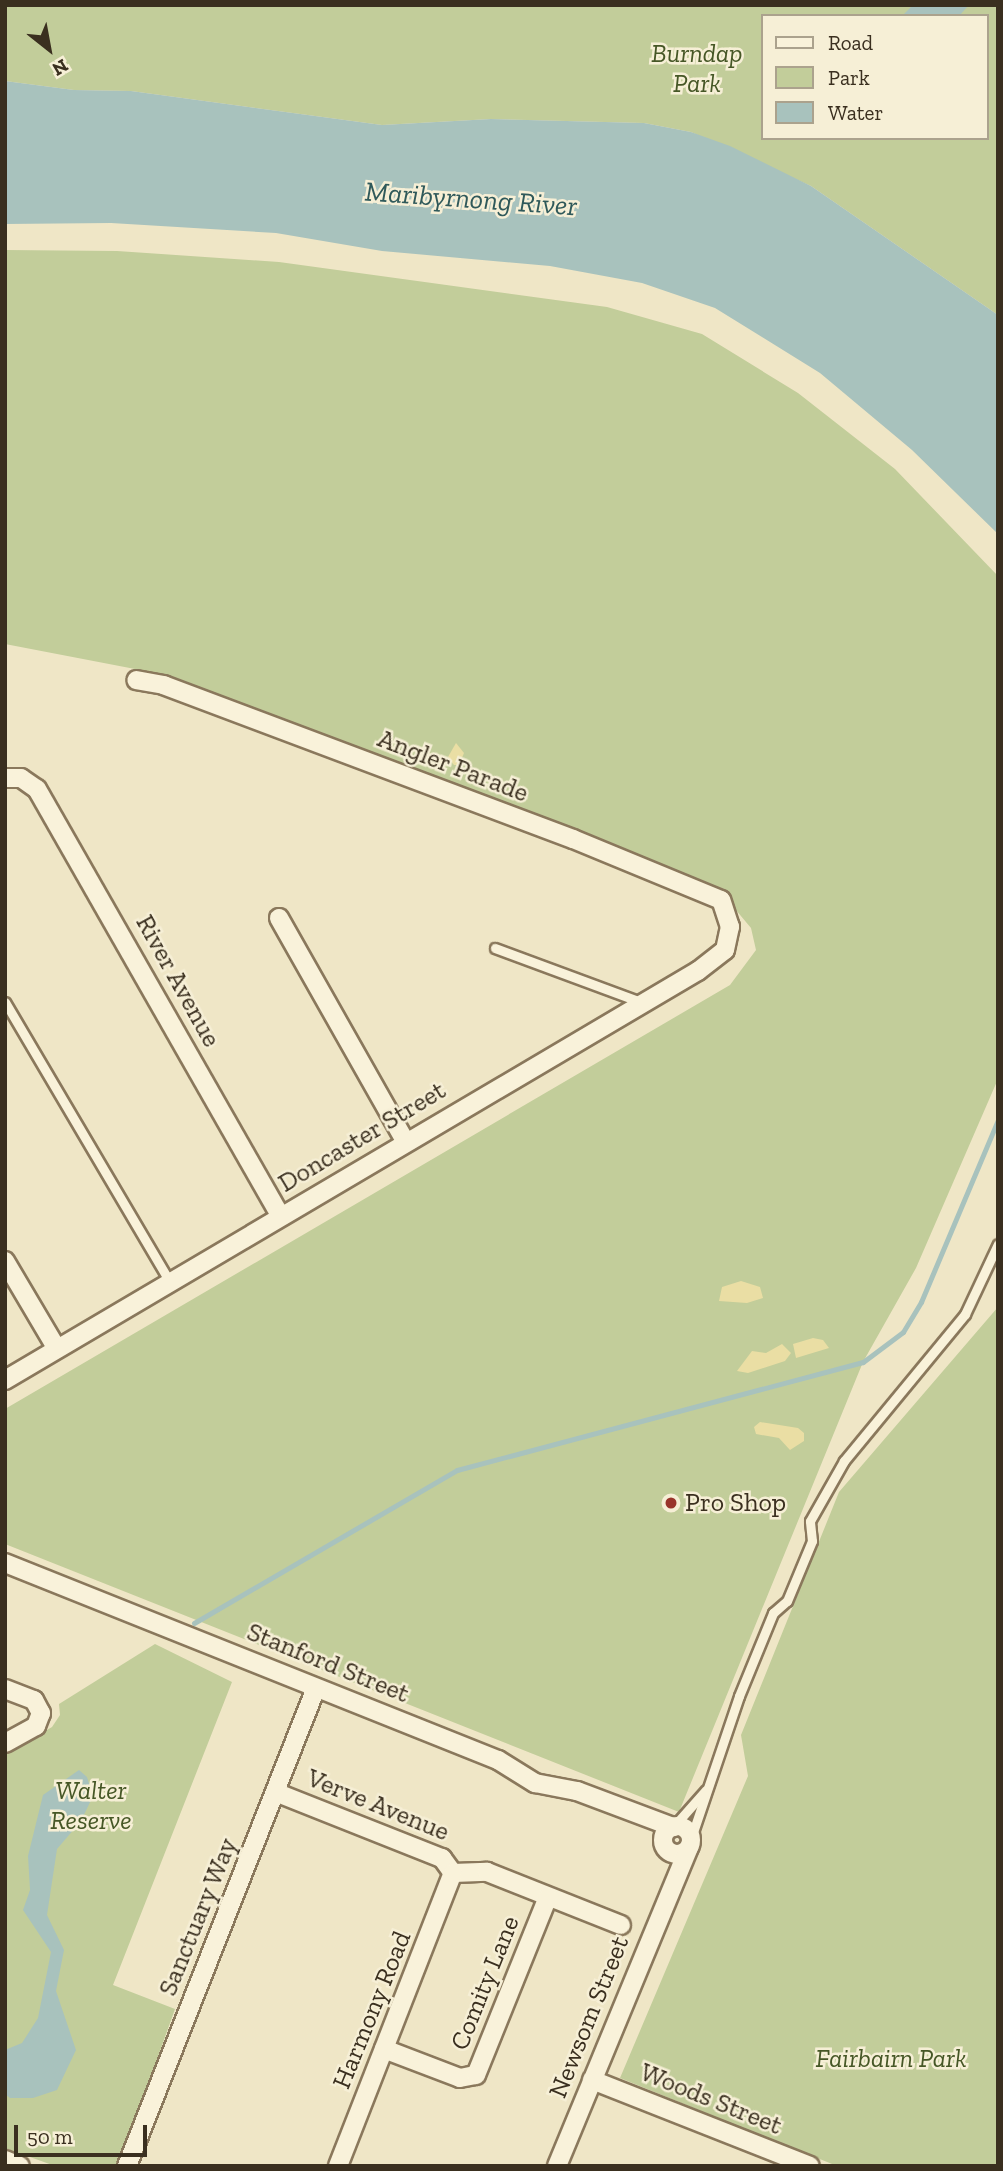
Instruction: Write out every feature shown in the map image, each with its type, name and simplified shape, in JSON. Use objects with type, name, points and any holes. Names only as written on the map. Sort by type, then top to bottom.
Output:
[{"type":"street","name":"Angler Parade","points":[[136,680],[176,690],[684,884],[720,900],[730,927]]},
{"type":"street","name":"River Avenue","points":[[13,778],[44,800],[281,1216]]},
{"type":"street","points":[[279,918],[405,1141]]},
{"type":"street","name":"Doncaster Street","points":[[5,1380],[171,1284],[405,1141],[698,971],[725,950],[730,927]]},
{"type":"street","points":[[5,1261],[57,1349]]},
{"type":"street","name":"Stanford Street","points":[[5,1563],[503,1762],[535,1783],[576,1791],[628,1812],[669,1836],[687,1830],[690,1843]]},
{"type":"street","name":"Sanctuary Way","points":[[127,2166],[316,1688]]},
{"type":"street","points":[[5,1689],[39,1706],[36,1726],[5,1744]]},
{"type":"street","name":"Verve Avenue","points":[[275,1792],[442,1858],[453,1873]]},
{"type":"street","points":[[669,1836],[678,1854],[690,1843]]},
{"type":"street","name":"Newsom Street","points":[[669,1836],[670,1889]]},
{"type":"street","name":"Newsom Street","points":[[557,2166],[690,1843]]},
{"type":"street","points":[[453,1873],[487,1872],[621,1925]]},
{"type":"street","name":"Harmony Road","points":[[338,2166],[453,1873]]},
{"type":"street","name":"Comity Lane","points":[[384,2049],[460,2078],[476,2075],[548,1897]]},
{"type":"street","name":"Woods Street","points":[[592,2080],[810,2166]]},
{"type":"street","points":[[5,2160],[20,2166]]},
{"type":"lane","points":[[495,948],[641,1002]]},
{"type":"lane","points":[[5,1002],[171,1284]]},
{"type":"lane","name":"Newsom Street","points":[[690,1843],[738,1696],[772,1613],[787,1601],[812,1541],[810,1521],[844,1461],[965,1314],[998,1244]]},
{"type":"lane","name":"Newsom Street","points":[[669,1836],[708,1789]]},
{"type":"green space","name":"Burndap Park","points":[[5,5],[998,5],[998,315],[811,186],[691,132],[644,123],[491,119],[382,125],[131,91],[74,90],[5,81]]},
{"type":"green space","points":[[5,250],[117,251],[279,262],[607,307],[702,334],[798,393],[895,469],[998,576],[998,1079],[916,1268],[863,1362],[679,1812],[5,1544],[5,1409],[730,985],[756,950],[751,928],[725,897],[161,674],[5,644]]},
{"type":"green space","name":"Fairbairn Park","points":[[998,1307],[998,2166],[837,2166],[620,2078],[748,1776],[741,1735],[839,1492]]},
{"type":"green space","name":"Walter Reserve","points":[[155,1644],[232,1682],[113,1985],[175,2009],[119,2166],[55,2166],[5,2148],[5,1755],[52,1727],[60,1715],[59,1704]]},
{"type":"sand","points":[[456,743],[464,753],[459,765],[454,765],[448,757]]},
{"type":"sand","points":[[741,1281],[760,1287],[763,1298],[747,1303],[719,1301],[722,1287]]},
{"type":"sand","points":[[813,1338],[823,1340],[829,1348],[796,1358],[793,1344]]},
{"type":"sand","points":[[782,1344],[791,1353],[785,1361],[748,1373],[737,1371],[752,1351],[766,1353]]},
{"type":"sand","points":[[760,1422],[798,1428],[804,1433],[804,1441],[790,1450],[779,1438],[756,1434],[754,1427]]},
{"type":"water","points":[[913,5],[969,5],[961,14],[904,14]]},
{"type":"water","name":"Maribyrnong River","points":[[5,81],[74,90],[131,91],[382,125],[491,119],[644,123],[691,132],[730,146],[811,186],[998,315],[998,534],[912,450],[820,373],[715,308],[642,283],[550,266],[382,251],[276,233],[111,223],[5,224]]},
{"type":"water","points":[[79,1770],[87,1777],[93,1796],[81,1821],[57,1849],[47,1915],[64,1950],[56,1991],[76,2050],[57,2090],[33,2098],[10,2098],[5,2094],[5,2050],[22,2043],[38,2018],[51,1952],[23,1910],[30,1890],[28,1856],[43,1795]]},
{"type":"waterway","points":[[194,1623],[457,1470],[863,1362],[903,1332],[921,1302],[998,1120]]},
{"type":"place","name":"Pro Shop","points":[[671,1503]]}]
